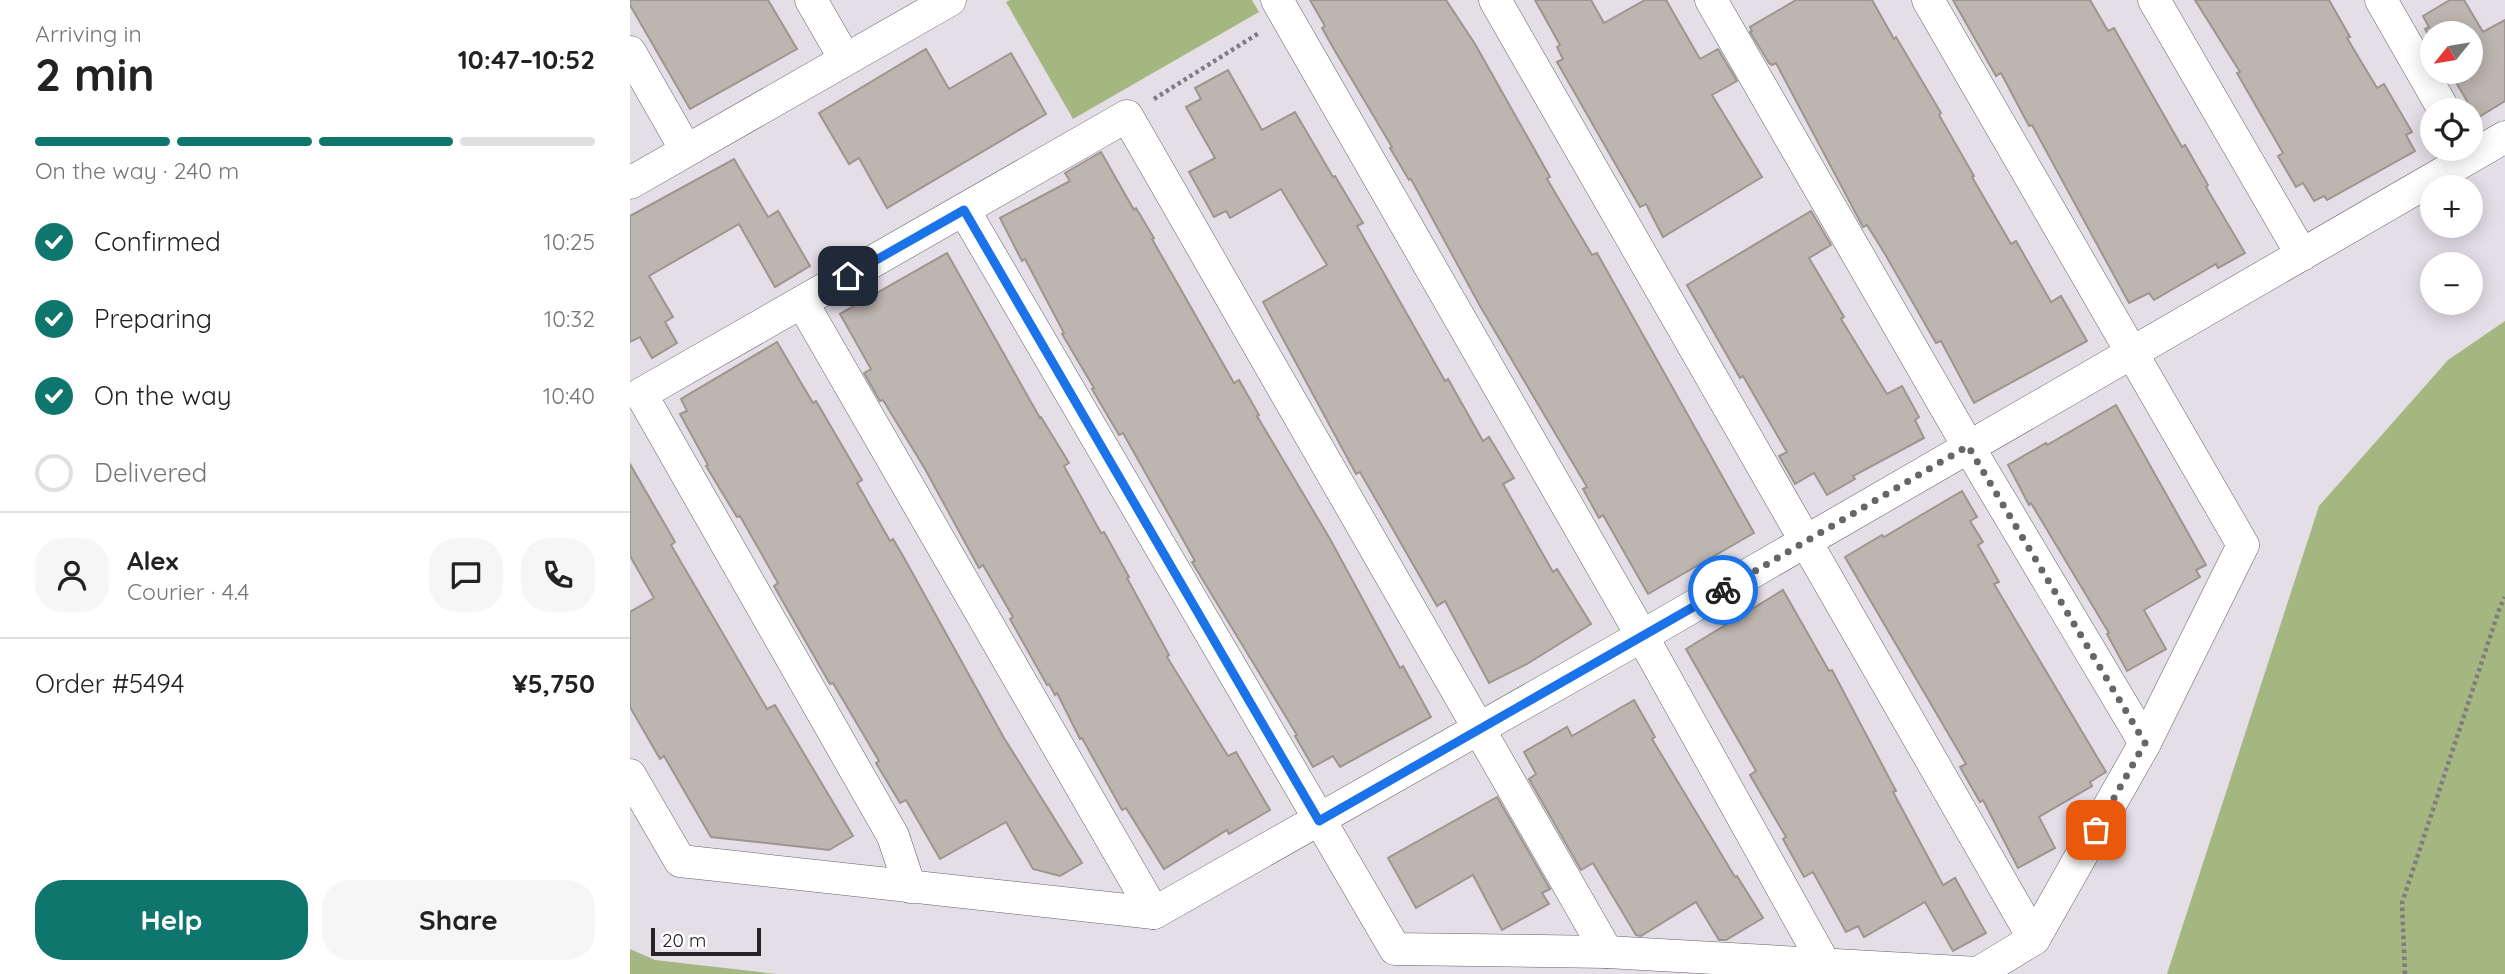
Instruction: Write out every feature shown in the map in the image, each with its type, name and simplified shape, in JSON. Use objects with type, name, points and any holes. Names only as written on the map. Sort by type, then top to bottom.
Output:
[{"type":"street","points":[[811,0],[845,59]]},
{"type":"street","points":[[630,183],[950,0]]},
{"type":"street","points":[[1495,0],[2034,939]]},
{"type":"street","points":[[1711,0],[1968,446],[2145,743]]},
{"type":"street","points":[[964,210],[1395,949],[1607,952],[1978,973],[2034,939],[2145,743],[2244,545],[1928,0]]},
{"type":"street","points":[[2154,0],[2302,255]]},
{"type":"street","points":[[2381,0],[2437,98]]},
{"type":"street","points":[[1281,8],[1642,636],[1825,965]]},
{"type":"street","points":[[630,52],[686,150]]},
{"type":"street","points":[[910,887],[893,836],[641,394],[1127,116],[1607,952]]},
{"type":"street","points":[[2483,147],[2505,137]]},
{"type":"street","points":[[630,775],[680,861],[1154,913],[1642,636],[2302,255],[2456,161]]},
{"type":"street","points":[[802,302],[1154,913]]},
{"type":"path","points":[[1127,116],[1281,8]]},
{"type":"path","points":[[2405,974],[2402,903],[2495,620],[2505,597]]},
{"type":"green space","points":[[1252,0],[1259,12],[1073,119],[1006,2]]},
{"type":"green space","points":[[2505,321],[2505,974],[2167,974],[2319,506],[2448,360]]},
{"type":"green space","points":[[630,949],[655,960],[776,974],[630,974]]},
{"type":"building","points":[[630,0],[768,0],[797,49],[690,109],[630,5]]},
{"type":"building","points":[[1310,0],[1446,0],[1475,44],[1550,177],[1547,179],[1592,255],[1597,253],[1754,533],[1648,594],[1603,515],[1599,518],[1583,489],[1587,487],[1480,306],[1411,179],[1409,180],[1390,148],[1392,147],[1322,28],[1325,26]]},
{"type":"building","points":[[1535,0],[1591,0],[1604,23],[1645,0],[1666,0],[1700,59],[1718,49],[1737,81],[1712,95],[1762,177],[1663,237],[1646,204],[1640,207],[1557,62],[1563,59],[1557,47],[1560,45]]},
{"type":"building","points":[[1796,0],[1872,0],[1941,113],[1939,115],[1974,176],[1972,177],[2011,244],[2016,241],[2051,302],[2061,296],[2087,341],[1974,403],[1941,341],[1936,343],[1867,225],[1863,227],[1776,63],[1769,63],[1750,32],[1750,27]]},
{"type":"building","points":[[1953,0],[2090,0],[2108,31],[2114,28],[2182,147],[2185,145],[2245,253],[2218,268],[2216,264],[2154,300],[2149,293],[2129,303],[2032,125],[2029,126],[2001,73],[1996,76]]},
{"type":"building","points":[[2195,0],[2329,0],[2350,37],[2347,38],[2377,88],[2384,84],[2412,132],[2406,135],[2415,151],[2327,200],[2324,196],[2314,201],[2303,183],[2296,187],[2278,156],[2283,153],[2237,73],[2240,72]]},
{"type":"building","points":[[2450,0],[2464,0],[2476,21],[2426,21],[2423,16]]},
{"type":"building","points":[[2505,20],[2505,101],[2483,114],[2483,98],[2465,98],[2457,84],[2483,84],[2483,32]]},
{"type":"building","points":[[926,49],[949,89],[1011,53],[1046,114],[887,208],[859,158],[849,164],[819,113]]},
{"type":"building","points":[[1228,70],[1262,130],[1295,112],[1363,223],[1357,226],[1445,381],[1448,379],[1483,441],[1489,437],[1514,478],[1503,484],[1553,572],[1557,569],[1591,624],[1527,664],[1489,683],[1445,601],[1437,606],[1360,472],[1356,474],[1263,302],[1327,265],[1281,189],[1230,218],[1226,211],[1214,217],[1189,172],[1215,158],[1186,107],[1201,99],[1195,88]]},
{"type":"building","points":[[1101,152],[1134,210],[1136,208],[1154,238],[1152,239],[1234,383],[1239,380],[1400,668],[1403,666],[1431,717],[1340,767],[1333,756],[1313,767],[1295,736],[1297,735],[1192,562],[1195,561],[1123,433],[1119,435],[1092,389],[1094,388],[1062,334],[1064,333],[1025,259],[1022,261],[1000,218],[1070,181],[1065,173]]},
{"type":"building","points":[[734,159],[768,217],[778,211],[810,266],[775,287],[739,224],[649,276],[673,317],[665,322],[677,343],[652,358],[640,337],[630,342],[630,216]]},
{"type":"building","points":[[1811,211],[1831,245],[1809,258],[1844,317],[1841,319],[1887,394],[1902,386],[1919,417],[1915,420],[1924,438],[1853,476],[1855,479],[1827,495],[1814,473],[1795,484],[1779,456],[1787,452],[1743,376],[1740,378],[1687,285]]},
{"type":"building","points":[[947,253],[1040,418],[1069,463],[1064,466],[1129,577],[1127,578],[1169,655],[1167,657],[1228,756],[1236,752],[1270,810],[1229,834],[1227,830],[1164,869],[1126,808],[1122,810],[1082,738],[1080,739],[1057,693],[1055,695],[1049,684],[1047,685],[983,565],[979,568],[925,469],[883,400],[880,401],[864,373],[871,369],[840,314]]},
{"type":"building","points":[[777,342],[813,403],[816,401],[862,480],[857,483],[890,541],[893,539],[903,556],[1004,738],[1082,863],[1060,876],[1033,869],[1006,822],[940,859],[906,800],[900,803],[876,763],[879,761],[833,683],[830,684],[774,586],[778,583],[740,516],[737,517],[706,466],[708,465],[680,414],[687,411],[681,399]]},
{"type":"building","points":[[2116,405],[2206,565],[2196,570],[2200,577],[2144,610],[2166,649],[2127,671],[2107,634],[2109,633],[2031,503],[2029,505],[2008,465]]},
{"type":"building","points":[[630,464],[675,542],[671,545],[767,709],[775,705],[853,836],[829,850],[711,837],[664,756],[660,759],[630,707],[630,612],[654,598],[630,556]]},
{"type":"building","points":[[1962,491],[1977,517],[1970,521],[1983,542],[1978,545],[1999,582],[1994,584],[2106,772],[2090,782],[2092,786],[2039,817],[2055,848],[2018,868],[1983,800],[1980,802],[1960,767],[1966,764],[1845,557]]},
{"type":"building","points":[[1783,590],[1829,671],[1832,670],[1943,885],[1955,878],[1986,933],[1953,951],[1925,902],[1864,937],[1858,926],[1846,932],[1813,872],[1804,877],[1783,839],[1786,837],[1750,775],[1756,771],[1686,649]]},
{"type":"building","points":[[1634,700],[1655,737],[1652,739],[1735,877],[1737,876],[1763,918],[1726,940],[1719,940],[1696,902],[1641,936],[1636,935],[1593,863],[1581,870],[1529,779],[1536,774],[1524,752],[1567,727],[1572,736]]},
{"type":"building","points":[[1497,797],[1550,889],[1542,893],[1549,904],[1502,930],[1473,875],[1416,908],[1388,858]]},
{"type":"way so far","points":[[1723,590],[1968,446],[2145,743],[2096,830]]},
{"type":"route","points":[[848,276],[964,210],[1319,821],[1723,590]]}]
